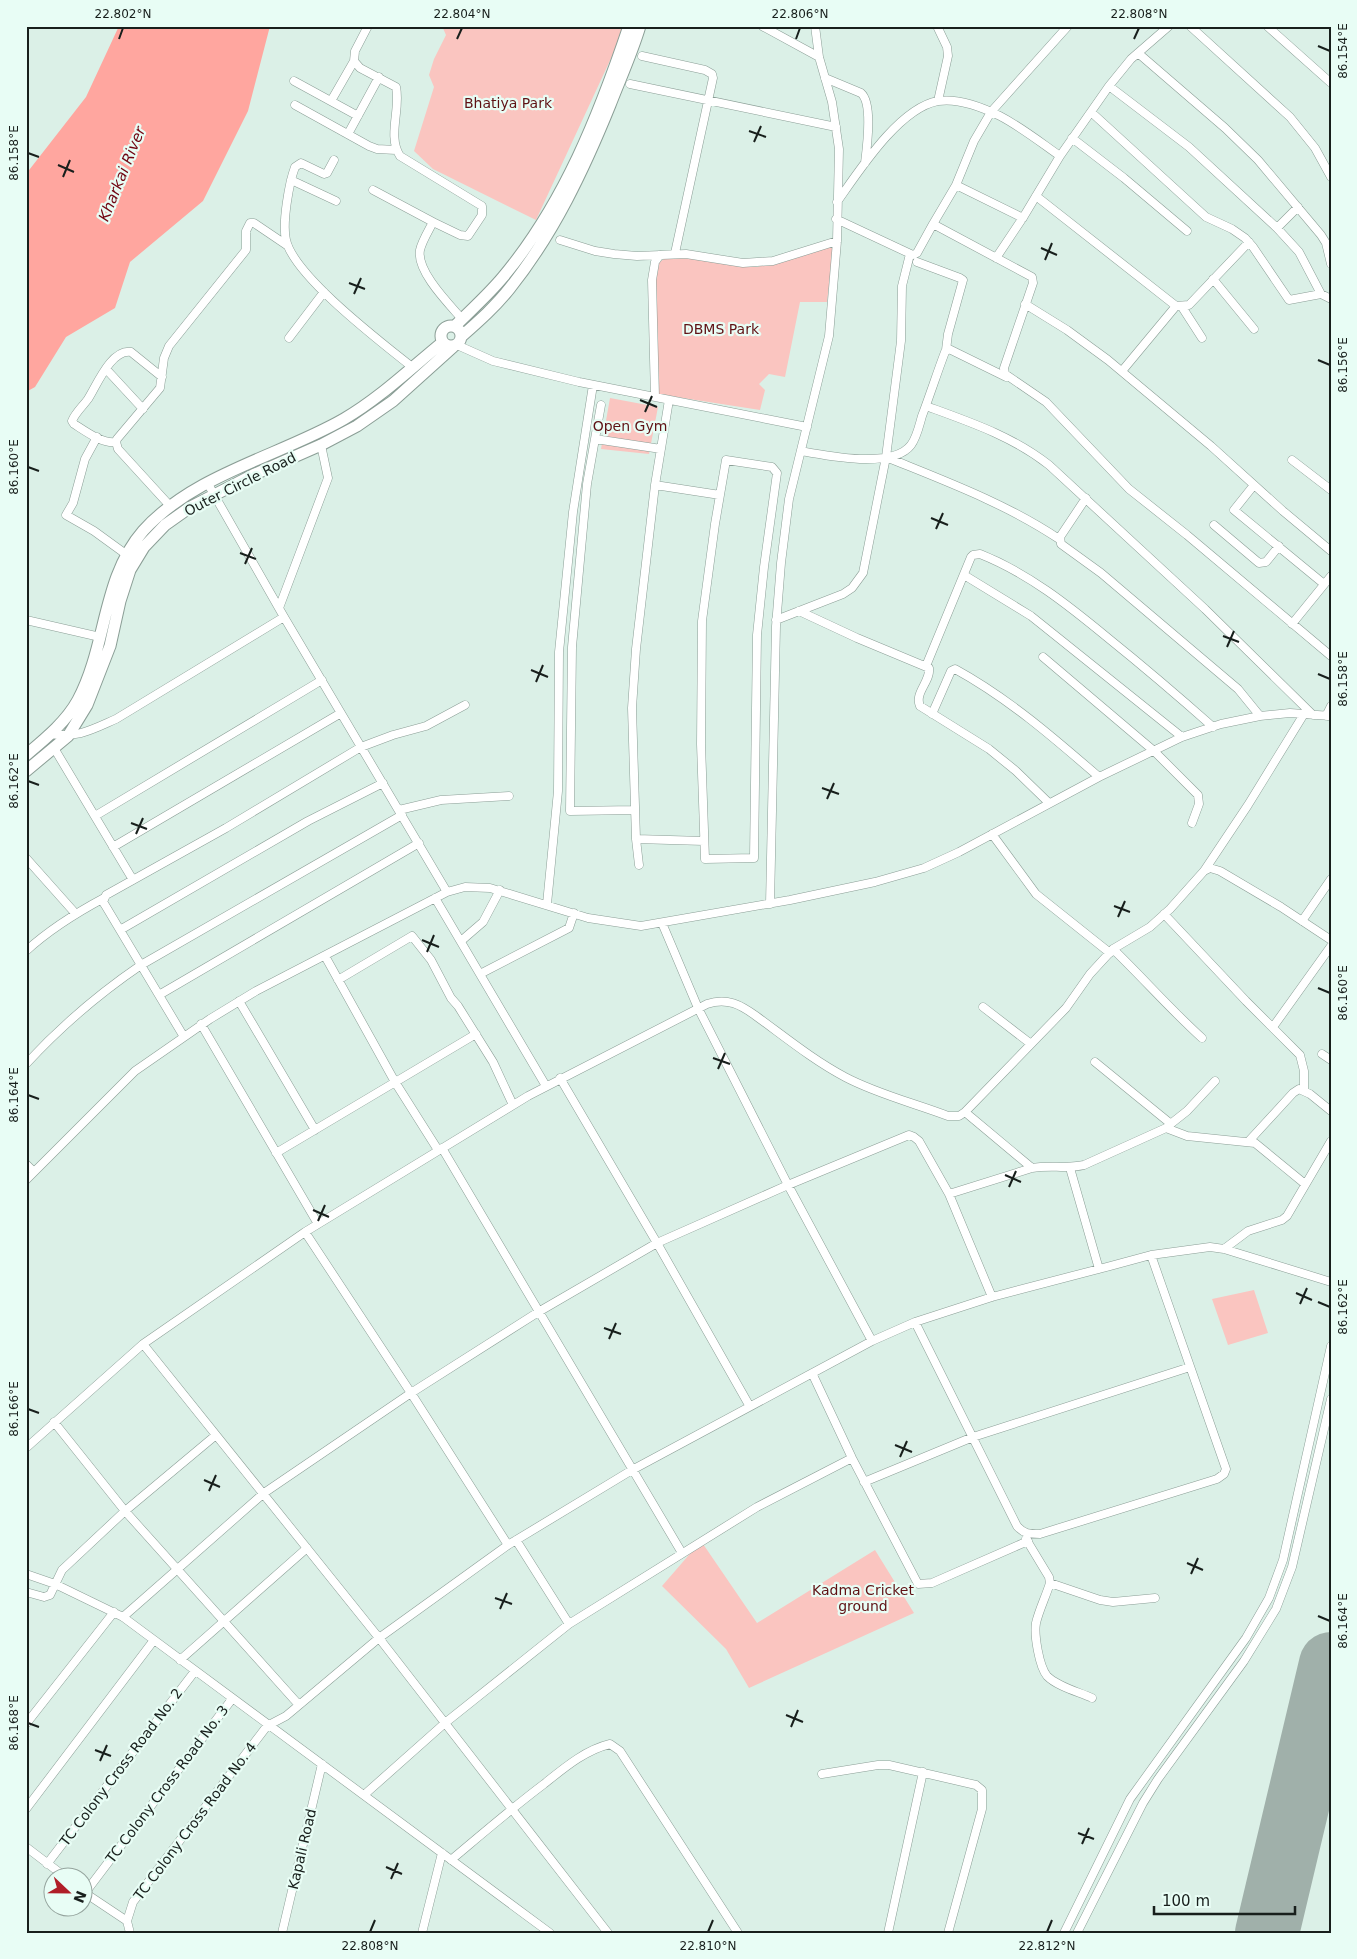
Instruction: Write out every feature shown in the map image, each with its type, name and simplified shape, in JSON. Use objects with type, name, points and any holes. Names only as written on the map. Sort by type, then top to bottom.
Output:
[{"type":"main road","points":[[454,342],[441,334],[443,330],[458,323],[504,276],[538,228],[561,190],[593,125],[629,26]]},
{"type":"main road","points":[[454,342],[489,312],[510,288],[541,246],[563,208],[595,142],[640,26]]},
{"type":"main road","points":[[454,342],[461,332],[458,323]]},
{"type":"main road","name":"Outer Circle Road","points":[[26,755],[64,720],[78,700],[88,677],[114,585],[127,555],[144,530],[171,507],[208,484],[343,420],[364,407],[412,367],[454,342]]},
{"type":"main road","name":"Outer Circle Road","points":[[26,771],[68,736],[87,706],[110,646],[120,601],[130,570],[144,547],[165,525],[189,508],[214,495],[357,426],[393,400],[454,342]]},
{"type":"street","points":[[331,101],[354,61],[355,51],[368,26]]},
{"type":"street","points":[[762,26],[819,57]]},
{"type":"street","points":[[770,904],[776,620],[789,499],[829,336],[837,241],[839,149],[836,127],[819,57],[815,26]]},
{"type":"street","points":[[937,26],[947,47],[948,56],[938,101]]},
{"type":"street","points":[[836,219],[910,254],[917,253],[956,186],[974,141],[991,112],[1068,26]]},
{"type":"street","points":[[996,258],[1023,218],[1060,156],[1110,86],[1138,53],[1169,26]]},
{"type":"street","points":[[1190,26],[1290,118],[1316,148],[1331,176]]},
{"type":"street","points":[[1267,26],[1331,83]]},
{"type":"street","points":[[1138,53],[1258,160],[1326,243],[1331,264]]},
{"type":"street","points":[[642,56],[709,72],[712,78],[675,253]]},
{"type":"street","points":[[354,61],[360,68],[396,87],[396,150],[400,156],[478,202],[483,210],[477,225],[468,236],[460,235],[373,190]]},
{"type":"street","points":[[348,134],[379,77]]},
{"type":"street","points":[[825,78],[864,96],[868,126],[865,163]]},
{"type":"street","points":[[294,81],[358,116]]},
{"type":"street","points":[[630,84],[836,127]]},
{"type":"street","points":[[1110,86],[1188,147],[1277,228],[1299,252],[1321,294],[1331,300]]},
{"type":"street","points":[[837,202],[865,163],[902,121],[921,107],[938,101],[954,101],[991,112],[1016,126],[1060,156]]},
{"type":"street","points":[[295,105],[377,149],[396,150]]},
{"type":"street","points":[[1091,112],[1206,217],[1232,229],[1249,242],[1289,300],[1321,294]]},
{"type":"street","points":[[1072,138],[1124,178],[1187,231]]},
{"type":"street","points":[[334,160],[327,173],[324,174],[301,163],[297,165],[291,180],[285,231],[288,246],[300,265],[324,292],[412,367]]},
{"type":"street","points":[[291,180],[336,202]]},
{"type":"street","points":[[956,186],[1023,218]]},
{"type":"street","points":[[1036,196],[1179,307],[1202,338]]},
{"type":"street","points":[[1277,228],[1298,207]]},
{"type":"street","points":[[433,222],[420,250],[420,260],[458,323]]},
{"type":"street","points":[[116,442],[157,392],[162,377],[164,358],[169,346],[246,250],[246,231],[250,223],[254,223],[288,246]]},
{"type":"street","points":[[933,224],[1032,277],[1033,283],[1004,368],[1007,377]]},
{"type":"street","points":[[560,240],[595,251],[614,254],[660,255],[675,253],[743,263],[773,261],[837,241]]},
{"type":"street","points":[[1122,371],[1179,307],[1189,305],[1249,242]]},
{"type":"street","points":[[776,620],[842,594],[852,588],[863,573],[886,457],[901,341],[902,286],[910,254]]},
{"type":"street","points":[[655,397],[652,280],[655,262],[660,255]]},
{"type":"street","points":[[801,452],[843,459],[862,459],[886,457],[904,452],[912,444],[946,350],[948,334],[963,280],[917,262]]},
{"type":"street","points":[[1214,279],[1254,329]]},
{"type":"street","points":[[289,338],[324,292]]},
{"type":"street","points":[[1025,304],[1068,330],[1122,371],[1331,551]]},
{"type":"street","points":[[454,342],[494,361],[593,385],[807,427]]},
{"type":"street","points":[[946,350],[951,349],[1007,377],[1046,402],[1129,489],[1187,535],[1331,656]]},
{"type":"street","points":[[116,442],[108,442],[97,437],[74,424],[72,419],[88,399],[113,359],[128,351],[162,377]]},
{"type":"street","points":[[106,369],[143,409]]},
{"type":"street","points":[[547,904],[558,791],[559,652],[573,512],[593,385]]},
{"type":"street","points":[[639,865],[636,839],[632,708],[636,649],[655,485],[669,400]]},
{"type":"street","points":[[601,405],[587,484],[572,647],[570,811],[635,810]]},
{"type":"street","points":[[926,406],[990,430],[1017,443],[1049,465],[1205,609],[1313,715]]},
{"type":"street","points":[[97,437],[86,459],[73,503],[66,515],[94,531],[127,555]]},
{"type":"street","points":[[595,439],[661,450]]},
{"type":"street","points":[[116,442],[118,449],[171,507]]},
{"type":"street","points":[[279,608],[328,478],[321,445]]},
{"type":"street","points":[[886,457],[988,498],[1028,519],[1059,539],[1061,544],[1101,573],[1231,683],[1260,716]]},
{"type":"street","points":[[726,460],[772,467],[777,473],[757,635],[754,858],[705,859],[704,841],[701,744],[702,621],[726,460]]},
{"type":"street","points":[[1292,460],[1331,490]]},
{"type":"street","points":[[208,484],[284,617],[447,892]]},
{"type":"street","points":[[655,485],[720,495]]},
{"type":"street","points":[[1254,485],[1234,510],[1324,584]]},
{"type":"street","points":[[1059,539],[1086,498]]},
{"type":"street","points":[[1214,525],[1259,563],[1266,562],[1279,546]]},
{"type":"street","points":[[926,666],[973,554],[980,554],[1043,588],[1075,611],[1159,679],[1213,727]]},
{"type":"street","points":[[964,575],[1031,616],[1182,737]]},
{"type":"street","points":[[1292,624],[1331,576]]},
{"type":"street","points":[[799,611],[864,642],[926,666],[930,671],[918,702],[920,706],[989,750],[1016,771],[1049,803]]},
{"type":"street","points":[[50,734],[68,736],[90,731],[116,719],[284,617]]},
{"type":"street","points":[[26,620],[100,637]]},
{"type":"street","points":[[1043,657],[1154,751],[1198,795],[1199,804],[1192,823]]},
{"type":"street","points":[[932,714],[951,671],[955,669],[1013,706],[1099,777]]},
{"type":"street","points":[[94,816],[322,680]]},
{"type":"street","points":[[26,951],[40,938],[75,913],[226,828],[362,747],[393,735],[426,726],[466,705]]},
{"type":"street","points":[[26,1180],[135,1071],[201,1024],[239,1001],[447,892],[465,887],[490,888],[609,922],[641,926],[770,904],[875,882],[924,868],[1099,777],[1182,737],[1213,727],[1260,716],[1304,714],[1328,716],[1331,706]]},
{"type":"street","points":[[113,847],[341,713]]},
{"type":"street","points":[[26,1448],[143,1344],[305,1232],[560,1078],[698,1008],[716,1001],[734,1002],[741,1005],[845,1077],[948,1116],[959,1116],[1066,1008],[1090,974],[1111,951],[1150,927],[1204,871],[1304,714]]},
{"type":"street","points":[[54,748],[133,880]]},
{"type":"street","points":[[120,930],[308,821],[383,783]]},
{"type":"street","points":[[26,1064],[100,993],[141,965],[400,813],[441,800],[509,796]]},
{"type":"street","points":[[992,834],[1036,894],[1111,951],[1150,985],[1173,1011],[1202,1038]]},
{"type":"street","points":[[636,839],[704,841]]},
{"type":"street","points":[[159,995],[419,843]]},
{"type":"street","points":[[26,858],[75,913]]},
{"type":"street","points":[[1204,871],[1210,868],[1220,871],[1331,940]]},
{"type":"street","points":[[1302,921],[1331,878]]},
{"type":"street","points":[[461,942],[483,922],[500,890]]},
{"type":"street","points":[[104,898],[105,905],[184,1037]]},
{"type":"street","points":[[435,898],[546,1086]]},
{"type":"street","points":[[480,974],[569,928],[574,913]]},
{"type":"street","points":[[1164,914],[1300,1055],[1304,1072],[1304,1090]]},
{"type":"street","points":[[662,923],[698,1008],[788,1185],[872,1341]]},
{"type":"street","points":[[338,980],[412,936],[431,960],[451,998],[493,1062],[513,1105]]},
{"type":"street","points":[[1273,1027],[1331,946]]},
{"type":"street","points":[[325,956],[396,1082],[440,1149],[540,1311],[682,1553]]},
{"type":"street","points":[[239,1001],[315,1130]]},
{"type":"street","points":[[984,1008],[1031,1044]]},
{"type":"street","points":[[201,1024],[318,1224]]},
{"type":"street","points":[[276,1153],[476,1034]]},
{"type":"street","points":[[1322,1054],[1331,1060]]},
{"type":"street","points":[[1095,1062],[1169,1126],[1187,1136],[1255,1144],[1265,1149],[1305,1184]]},
{"type":"street","points":[[560,1078],[749,1405]]},
{"type":"street","points":[[949,1194],[1032,1168],[1042,1166],[1070,1168],[1084,1165],[1169,1126],[1187,1111],[1216,1081]]},
{"type":"street","points":[[1248,1142],[1293,1093],[1299,1089],[1304,1090],[1331,1111]]},
{"type":"street","points":[[965,1112],[1032,1168]]},
{"type":"street","points":[[123,1617],[264,1493],[411,1393],[540,1311],[657,1243],[788,1185],[909,1135],[914,1136],[919,1141],[949,1194],[992,1297]]},
{"type":"street","points":[[1224,1249],[1248,1231],[1282,1220],[1291,1210],[1331,1141]]},
{"type":"street","points":[[26,1164],[34,1172]]},
{"type":"street","points":[[1070,1168],[1099,1269]]},
{"type":"street","points":[[305,1232],[508,1545]]},
{"type":"street","name":"TC Colony Cross Road No. 4","points":[[127,1921],[133,1902],[263,1729],[280,1721],[379,1638],[508,1545],[632,1470],[749,1405],[872,1341],[915,1322],[992,1297],[1151,1255],[1210,1248],[1224,1249],[1331,1282]]},
{"type":"street","points":[[1023,1532],[1040,1534],[1208,1482],[1224,1474],[1226,1469],[1225,1462],[1151,1255]]},
{"type":"street","points":[[915,1322],[1017,1526],[1023,1532],[1048,1577],[1050,1583],[1036,1623],[1036,1634],[1043,1669],[1047,1676],[1055,1682],[1092,1698]]},
{"type":"street","points":[[143,1344],[379,1638],[608,1933]]},
{"type":"street","points":[[1064,1933],[1130,1799],[1246,1638],[1269,1598],[1283,1560],[1331,1346]]},
{"type":"street","points":[[864,1482],[973,1437],[1190,1367]]},
{"type":"street","points":[[812,1373],[864,1482],[918,1584],[932,1583],[1028,1541]]},
{"type":"street","points":[[1078,1933],[1143,1803],[1158,1779],[1244,1661],[1276,1609],[1292,1567],[1331,1399]]},
{"type":"street","points":[[54,1422],[125,1511],[299,1705]]},
{"type":"street","points":[[26,1592],[48,1597],[62,1570],[125,1511],[216,1435]]},
{"type":"street","points":[[364,1795],[445,1723],[568,1624],[757,1506],[852,1458]]},
{"type":"street","points":[[516,1540],[568,1624]]},
{"type":"street","points":[[180,1660],[307,1548]]},
{"type":"street","points":[[26,1574],[55,1584],[123,1617],[550,1933]]},
{"type":"street","points":[[1050,1583],[1100,1600],[1113,1602],[1154,1598]]},
{"type":"street","points":[[26,1724],[114,1612]]},
{"type":"street","points":[[26,1809],[154,1640]]},
{"type":"street","name":"TC Colony Cross Road No. 2","points":[[47,1864],[195,1671]]},
{"type":"street","name":"TC Colony Cross Road No. 3","points":[[92,1882],[232,1699]]},
{"type":"street","points":[[451,1860],[512,1808],[573,1762],[601,1746],[610,1744],[620,1751],[738,1933]]},
{"type":"street","name":"Kapali Road","points":[[282,1933],[322,1764]]},
{"type":"street","points":[[822,1774],[889,1765],[976,1785],[982,1790],[982,1809],[948,1933]]},
{"type":"street","points":[[888,1933],[923,1772]]},
{"type":"street","points":[[26,1848],[50,1866]]},
{"type":"street","points":[[422,1933],[442,1853]]},
{"type":"street","points":[[92,1897],[127,1921],[130,1933]]},
{"type":"green space","name":"Bhatiya Park","points":[[442,26],[562,26],[568,29],[571,26],[626,26],[536,220],[433,169],[414,151],[434,87],[429,75],[434,59],[446,35]]},
{"type":"green space","name":"DBMS Park","points":[[834,245],[827,302],[800,302],[785,377],[769,374],[759,384],[765,390],[760,410],[657,394],[654,266],[664,259],[681,257],[757,267]]},
{"type":"green space","name":"Open Gym","points":[[610,398],[658,407],[649,454],[601,449]]},
{"type":"green space","points":[[1254,1290],[1268,1333],[1228,1345],[1212,1299]]},
{"type":"green space","name":"Kadma Cricket ground","points":[[701,1541],[757,1623],[875,1550],[914,1613],[749,1688],[726,1649],[662,1586]]},
{"type":"water","name":"Kharkai River","points":[[119,26],[270,26],[248,111],[203,201],[130,262],[115,308],[66,337],[35,387],[26,392],[26,174],[86,97]]},
{"type":"runway","points":[[1267,1933],[1331,1664]]}]
